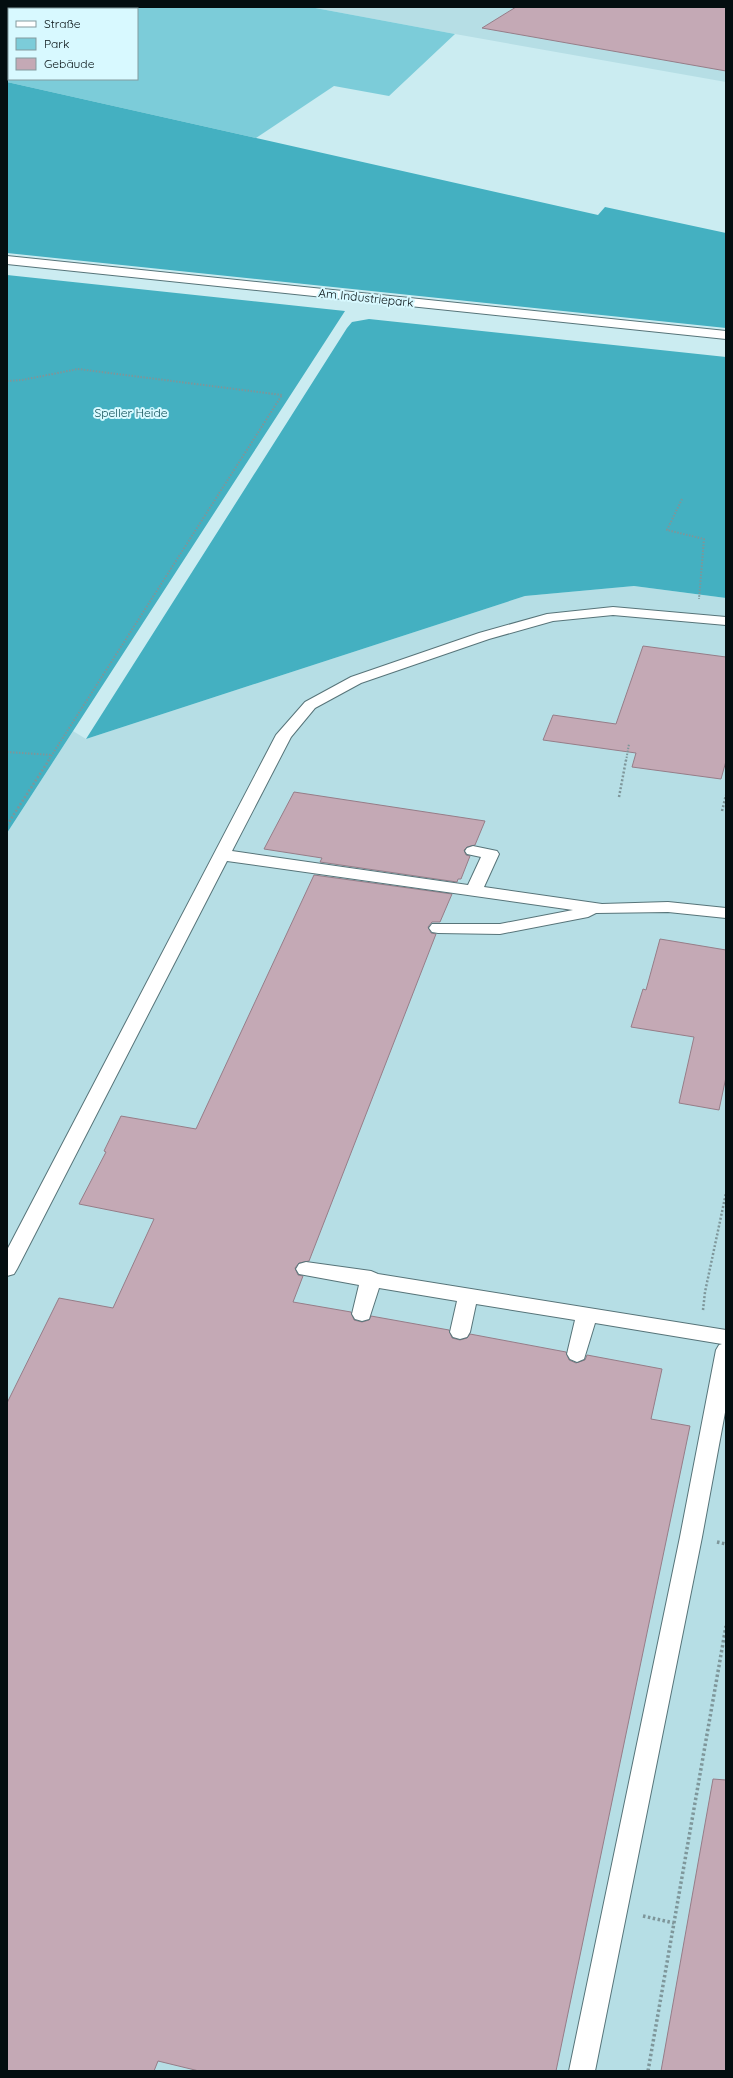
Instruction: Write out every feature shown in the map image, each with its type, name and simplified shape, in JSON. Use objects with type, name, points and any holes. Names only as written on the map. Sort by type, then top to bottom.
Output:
[{"type":"street","name":"Am Industriepark","points":[[7,260],[726,335]]},
{"type":"lane","points":[[7,1269],[284,735],[310,705],[356,680],[484,636],[552,617],[613,611],[697,617],[726,621]]},
{"type":"lane","points":[[473,851],[491,854],[473,892]]},
{"type":"lane","points":[[223,855],[473,892],[602,909],[668,907],[726,913]]},
{"type":"lane","points":[[438,928],[500,929],[602,909]]},
{"type":"lane","points":[[306,1269],[371,1278],[726,1337]]},
{"type":"lane","points":[[362,1314],[371,1278]]},
{"type":"lane","points":[[460,1332],[468,1295]]},
{"type":"lane","points":[[577,1354],[587,1314]]},
{"type":"lane","points":[[582,2071],[721,1410],[726,1350]]},
{"type":"path","points":[[7,381],[22,380],[78,369],[282,395],[7,825]]},
{"type":"path","points":[[682,500],[667,530],[704,539],[697,617]]},
{"type":"path","points":[[619,797],[629,744]]},
{"type":"path","points":[[7,752],[52,755]]},
{"type":"path","points":[[722,810],[726,795]]},
{"type":"path","points":[[648,2071],[726,1626]]},
{"type":"shaded area","points":[[310,7],[726,7],[726,82],[455,34]]},
{"type":"shaded area","points":[[634,586],[726,598],[726,2071],[7,2071],[7,833],[73,731],[86,739],[525,596]]},
{"type":"green space","points":[[7,7],[310,7],[455,34],[389,96],[334,86],[256,138],[7,82],[8,28],[8,80],[138,80],[138,8],[8,8],[7,13]]},
{"type":"green space","points":[[7,82],[598,215],[605,207],[726,233],[726,328],[7,253]]},
{"type":"green space","name":"Speller Heide","points":[[7,275],[345,311],[7,833]]},
{"type":"green space","points":[[369,319],[726,357],[726,598],[634,586],[525,596],[86,739],[347,328],[352,322]]},
{"type":"building","points":[[516,7],[726,7],[726,71],[482,28]]},
{"type":"building","points":[[643,646],[726,657],[726,761],[721,779],[632,767],[636,753],[543,740],[553,715],[616,724]]},
{"type":"building","points":[[294,792],[485,821],[475,845],[467,847],[464,850],[466,855],[470,856],[461,879],[458,879],[457,882],[320,862],[322,858],[264,849]]},
{"type":"building","points":[[314,875],[452,894],[440,922],[432,922],[428,927],[431,933],[436,934],[309,1261],[299,1263],[295,1268],[298,1275],[303,1276],[293,1302],[351,1312],[354,1320],[362,1322],[369,1320],[371,1316],[449,1330],[452,1338],[460,1340],[467,1338],[470,1334],[566,1352],[569,1360],[576,1363],[585,1360],[587,1355],[662,1369],[651,1419],[690,1426],[556,2071],[199,2071],[158,2061],[154,2071],[7,2071],[7,1403],[59,1298],[113,1308],[154,1219],[79,1204],[106,1152],[104,1151],[121,1116],[196,1129]]},
{"type":"building","points":[[660,939],[726,950],[726,1077],[719,1110],[679,1103],[694,1037],[631,1027],[643,989],[646,990]]},
{"type":"building","points":[[713,1779],[726,1780],[726,2071],[661,2071]]}]
